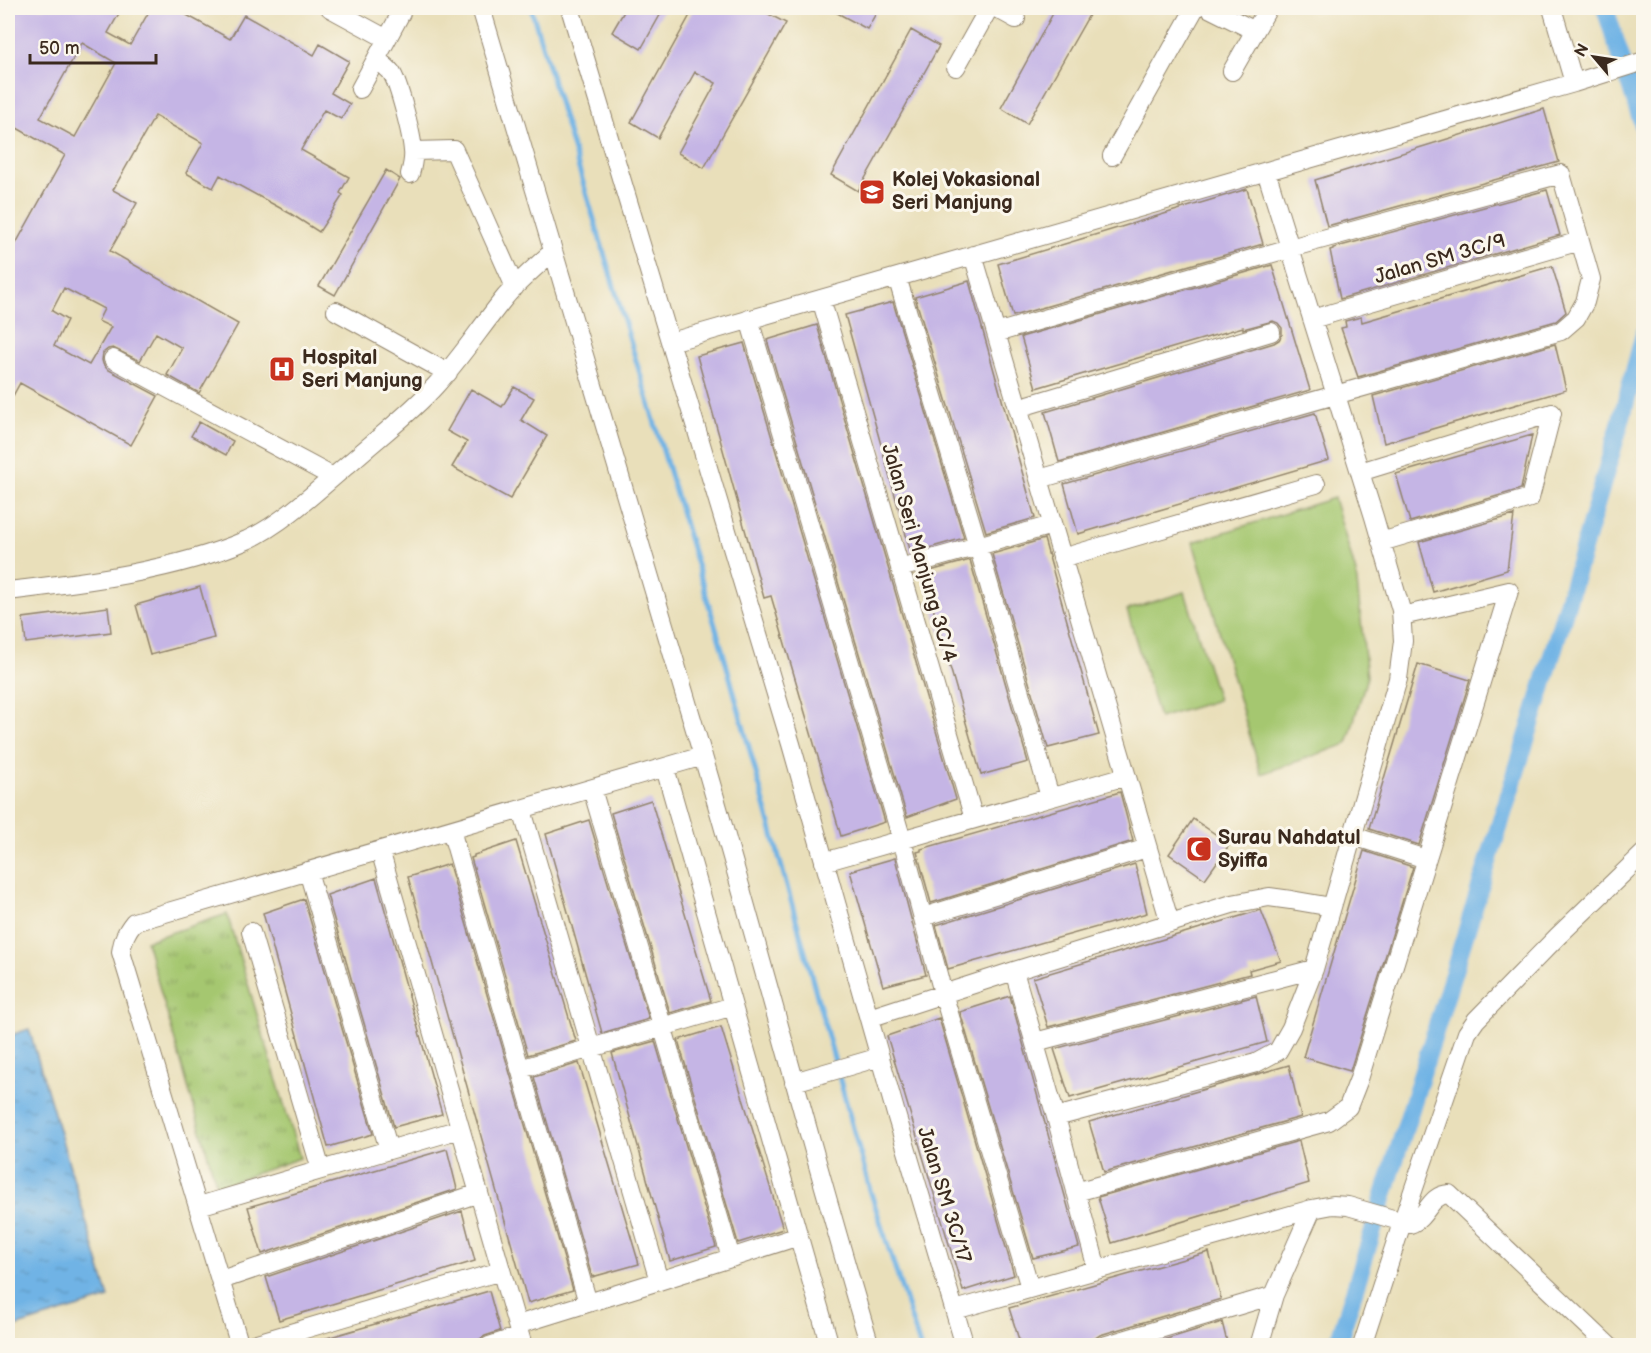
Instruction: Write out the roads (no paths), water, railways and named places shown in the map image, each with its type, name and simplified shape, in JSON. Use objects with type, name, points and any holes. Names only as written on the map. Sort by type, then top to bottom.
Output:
[{"type":"street","points":[[330,8],[387,39]]},
{"type":"street","points":[[360,89],[401,13],[401,8]]},
{"type":"street","points":[[482,8],[552,252],[703,756],[870,1346]]},
{"type":"street","name":"Jalan SM 3C/17","points":[[570,8],[671,342],[965,1346]]},
{"type":"street","points":[[956,67],[989,8]]},
{"type":"street","points":[[996,8],[1017,19]]},
{"type":"street","points":[[1112,156],[1195,8]]},
{"type":"street","points":[[1209,8],[1255,31]]},
{"type":"street","points":[[1232,71],[1268,8]]},
{"type":"street","points":[[1552,8],[1580,82]]},
{"type":"street","points":[[376,59],[390,71],[406,116],[413,151],[410,174]]},
{"type":"street","points":[[671,342],[1580,82],[1642,61]]},
{"type":"street","points":[[413,151],[454,150],[515,286]]},
{"type":"street","points":[[1056,1117],[1256,1063],[1278,1050],[1291,1028],[1314,969],[1398,679],[1403,641],[1401,610],[1266,171]]},
{"type":"street","points":[[996,333],[1290,248],[1561,174],[1591,279],[1585,302],[1576,318],[1561,331],[1039,479]]},
{"type":"street","name":"Jalan SM 3C/9","points":[[1312,319],[1580,241]]},
{"type":"street","points":[[8,591],[63,585],[196,558],[248,539],[272,526],[422,400],[448,373],[506,296],[552,252]]},
{"type":"street","points":[[973,255],[1170,923]]},
{"type":"street","points":[[897,277],[1050,797]]},
{"type":"street","name":"Jalan Seri Manjung 3C/4","points":[[821,298],[974,819]]},
{"type":"street","points":[[336,311],[448,373]]},
{"type":"street","points":[[749,319],[902,840],[1030,1288]]},
{"type":"street","points":[[1018,408],[1271,332]]},
{"type":"street","points":[[113,358],[333,477]]},
{"type":"street","points":[[1360,472],[1552,413],[1530,498],[1381,542]]},
{"type":"street","points":[[1062,558],[1316,484]]},
{"type":"street","points":[[900,568],[1052,525]]},
{"type":"street","points":[[1076,1192],[1329,1121],[1348,1107],[1359,1079],[1509,591],[1402,616]]},
{"type":"street","points":[[240,1346],[121,952],[123,940],[134,922],[703,756]]},
{"type":"street","points":[[665,768],[830,1346]]},
{"type":"street","points":[[824,862],[1126,776]]},
{"type":"street","points":[[592,789],[731,1258]]},
{"type":"street","points":[[522,810],[659,1281]]},
{"type":"street","points":[[451,830],[588,1303]]},
{"type":"street","points":[[1353,836],[1426,859]]},
{"type":"street","points":[[923,917],[1147,848]]},
{"type":"street","points":[[380,850],[520,1335]]},
{"type":"street","points":[[1362,1346],[1396,1220],[1467,1033],[1476,1020],[1540,954],[1644,853]]},
{"type":"street","points":[[308,871],[389,1150]]},
{"type":"street","points":[[869,1017],[1232,904],[1269,897],[1332,907]]},
{"type":"street","points":[[251,932],[321,1170]]},
{"type":"street","points":[[1035,1042],[1314,969]]},
{"type":"street","points":[[1014,970],[1097,1269]]},
{"type":"street","points":[[520,1069],[733,1006]]},
{"type":"street","points":[[794,1082],[880,1057]]},
{"type":"street","points":[[199,1206],[460,1128]]},
{"type":"street","points":[[221,1280],[479,1193]]},
{"type":"street","points":[[955,1310],[1312,1209],[1348,1206],[1410,1224],[1422,1218],[1436,1198],[1449,1194],[1609,1346]]},
{"type":"street","points":[[1259,1346],[1274,1295],[1312,1209]]},
{"type":"street","points":[[489,1346],[520,1335],[588,1303],[799,1236]]},
{"type":"street","points":[[247,1346],[501,1271]]},
{"type":"street","points":[[1103,1346],[1274,1295]]},
{"type":"water","points":[[29,1029],[109,1298],[8,1329],[8,1036]]},
{"type":"waterway","points":[[531,8],[723,652],[870,1190],[920,1346]]},
{"type":"waterway","points":[[1605,8],[1644,129]]},
{"type":"waterway","points":[[1337,1346],[1541,692],[1620,424],[1644,334]]},
{"type":"place","name":"Kolej Vokasional Seri Manjung","points":[[872,192]]},
{"type":"place","name":"Hospital Seri Manjung","points":[[282,369]]},
{"type":"place","name":"Surau Nahdatul Syiffa","points":[[1199,849]]}]
